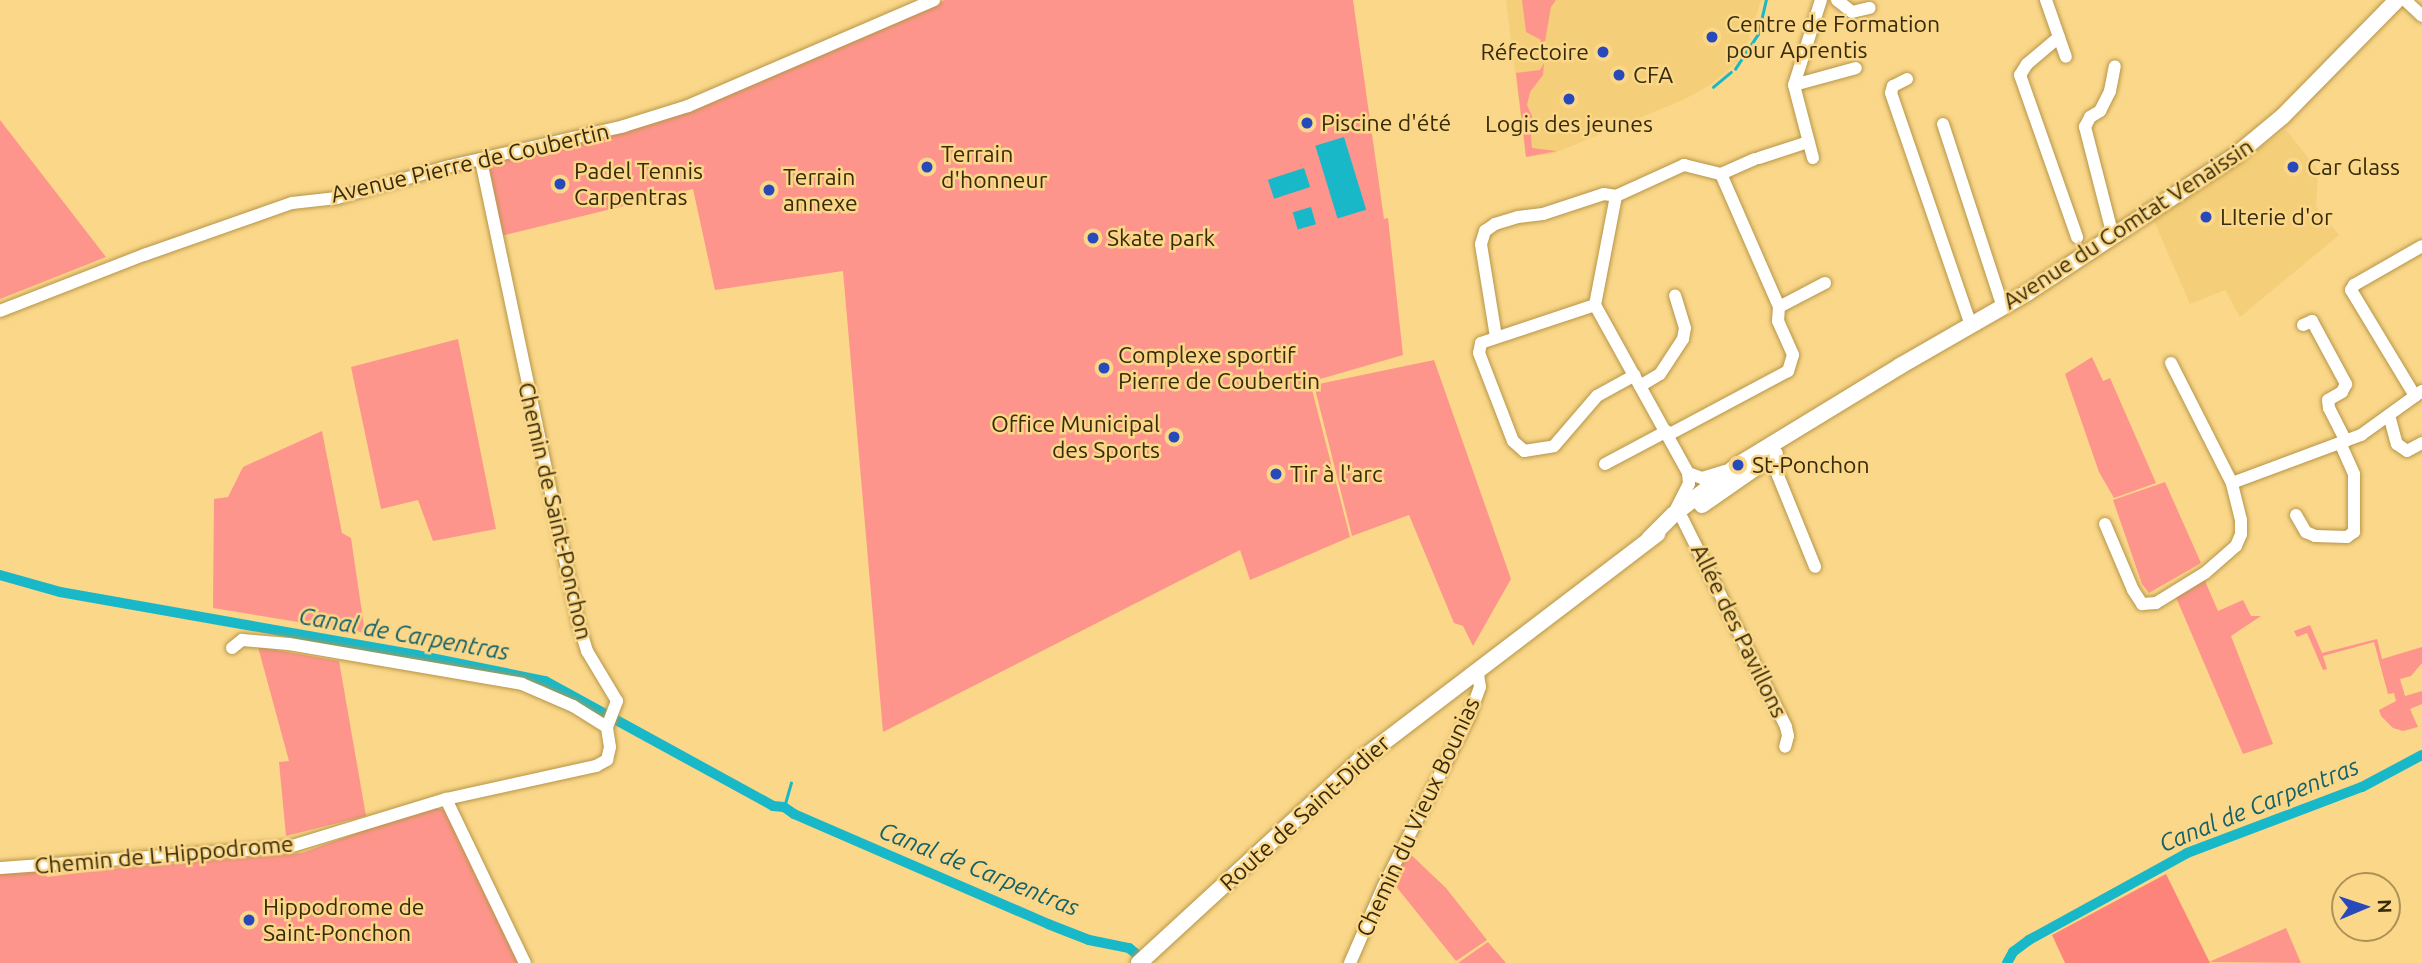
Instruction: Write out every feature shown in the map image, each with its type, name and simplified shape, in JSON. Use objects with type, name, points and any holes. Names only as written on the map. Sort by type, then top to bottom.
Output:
[{"type":"main road","name":"Avenue du Comtat Venaissin","points":[[1477,669],[1682,515],[1727,488],[1769,452],[1830,411],[2003,308],[2259,138],[2397,0]]},
{"type":"main road","name":"Avenue du Comtat Venaissin","points":[[1682,515],[1693,482],[1769,452]]},
{"type":"main road","name":"Route de Saint-Didier","points":[[1145,958],[1326,789],[1477,669]]},
{"type":"street","name":"Avenue Pierre de Coubertin","points":[[0,311],[250,216],[292,204],[337,198],[481,159],[624,126],[688,106],[934,0]]},
{"type":"street","points":[[1813,158],[1794,85],[1821,0]]},
{"type":"street","points":[[1838,0],[1852,12],[1870,8]]},
{"type":"street","points":[[2046,0],[2066,57]]},
{"type":"street","points":[[2406,0],[2422,16]]},
{"type":"street","points":[[2059,37],[2027,64],[2020,75],[2077,237]]},
{"type":"street","points":[[2113,236],[2085,127],[2090,117],[2100,111],[2110,91],[2115,66]]},
{"type":"street","points":[[1794,85],[1856,68]]},
{"type":"street","points":[[1907,79],[1893,86],[1891,93],[1971,326]]},
{"type":"street","points":[[1943,124],[2003,308]]},
{"type":"street","points":[[1496,337],[1481,244],[1485,231],[1506,220],[1543,214],[1604,194],[1616,196],[1684,165],[1721,174],[1757,158],[1808,142]]},
{"type":"street","name":"Chemin de Saint-Ponchon","points":[[446,799],[604,763],[610,747],[608,725],[617,701],[587,651],[578,621],[481,159]]},
{"type":"street","points":[[1605,464],[1788,371],[1793,355],[1778,321],[1779,307],[1721,174]]},
{"type":"street","points":[[1616,196],[1595,305],[1693,482],[1727,488]]},
{"type":"street","points":[[2232,483],[2361,435],[2419,393],[2351,289],[2422,246]]},
{"type":"street","points":[[1779,307],[1825,283]]},
{"type":"street","points":[[1595,305],[1481,343],[1479,353],[1513,440],[1524,451],[1554,446],[1597,396],[1660,374],[1683,339],[1685,328],[1675,295]]},
{"type":"street","points":[[2296,515],[2306,532],[2315,536],[2347,537],[2354,532],[2354,474],[2328,400],[2342,392],[2346,384],[2312,321],[2304,325]]},
{"type":"street","points":[[2105,524],[2133,590],[2142,604],[2149,605],[2205,573],[2236,546],[2241,534],[2241,520],[2232,483],[2171,363]]},
{"type":"street","points":[[2389,415],[2397,444],[2407,451],[2422,443]]},
{"type":"street","points":[[1769,452],[1815,567]]},
{"type":"street","name":"Allée des Pavillons","points":[[1682,515],[1786,727],[1788,736],[1784,747]]},
{"type":"street","points":[[232,648],[242,640],[289,644],[522,684],[608,725]]},
{"type":"street","name":"Chemin du Vieux Bounias","points":[[1350,963],[1383,887],[1469,717],[1480,687],[1477,669]]},
{"type":"street","points":[[446,799],[525,963]]},
{"type":"street","name":"Chemin de L'Hippodrome","points":[[0,868],[289,847],[446,799]]},
{"type":"shaded area","name":"Complexe sportif Pierre de Coubertin","points":[[945,0],[1353,0],[1384,219],[1388,218],[1403,355],[1310,382],[1350,537],[1250,580],[1240,550],[883,732],[843,271],[715,290],[693,189],[501,236],[486,164],[621,131],[823,54]]},
{"type":"shaded area","name":"CFA","points":[[1506,0],[1761,0],[1747,45],[1735,64],[1710,85],[1683,100],[1552,154],[1526,157]]},
{"type":"shaded area","points":[[1522,0],[1556,0],[1551,7],[1544,47],[1539,47],[1541,40],[1526,32]]},
{"type":"shaded area","points":[[1544,63],[1543,75],[1530,92],[1527,105],[1537,127],[1531,135],[1532,148],[1557,151],[1526,157],[1516,73],[1540,70]]},
{"type":"shaded area","points":[[0,120],[106,257],[0,299]]},
{"type":"shaded area","points":[[2286,130],[2318,170],[2316,207],[2339,235],[2240,317],[2225,290],[2190,304],[2154,221]]},
{"type":"shaded area","points":[[458,339],[496,529],[433,541],[418,500],[381,509],[351,367]]},
{"type":"shaded area","points":[[2092,357],[2103,381],[2110,378],[2156,483],[2114,498],[2099,472],[2065,374]]},
{"type":"shaded area","points":[[1434,360],[1511,579],[1473,646],[1463,626],[1454,623],[1409,515],[1352,536],[1314,385]]},
{"type":"shaded area","points":[[322,431],[342,533],[351,538],[365,633],[213,608],[214,499],[228,497],[243,467]]},
{"type":"shaded area","points":[[2165,482],[2201,563],[2149,593],[2142,584],[2113,500]]},
{"type":"shaded area","points":[[2201,579],[2205,581],[2218,611],[2243,600],[2251,616],[2261,616],[2231,636],[2273,744],[2243,754],[2175,595]]},
{"type":"shaded area","points":[[2310,625],[2322,653],[2377,639],[2382,659],[2422,647],[2422,663],[2411,676],[2400,679],[2405,696],[2422,691],[2422,704],[2410,709],[2418,727],[2403,731],[2393,728],[2381,716],[2379,710],[2396,701],[2394,693],[2388,694],[2374,642],[2323,656],[2327,669],[2323,670],[2307,633],[2297,637],[2294,631]]},
{"type":"shaded area","points":[[258,647],[339,661],[366,816],[286,836],[279,762],[289,761]]},
{"type":"shaded area","name":"Hippodrome de Saint-Ponchon","points":[[430,806],[444,810],[447,815],[519,963],[0,963],[0,873],[43,870],[47,877],[109,869],[302,853]]},
{"type":"shaded area","points":[[1406,850],[1446,888],[1487,940],[1456,961],[1390,879]]},
{"type":"shaded area","points":[[2166,874],[2210,963],[2065,963],[2052,935]]},
{"type":"shaded area","points":[[2286,928],[2301,963],[2209,962]]},
{"type":"shaded area","points":[[1488,942],[1506,963],[1458,963]]},
{"type":"water","points":[[1344,137],[1366,210],[1338,218],[1315,146]]},
{"type":"water","points":[[1304,168],[1310,187],[1274,199],[1268,180]]},
{"type":"water","points":[[1311,207],[1316,224],[1298,230],[1293,212]]},
{"type":"waterway","points":[[1735,69],[1758,34],[1766,0]]},
{"type":"waterway","points":[[1713,87],[1731,72]]},
{"type":"waterway","name":"Canal de Carpentras","points":[[0,575],[60,592],[416,655],[545,681],[773,806],[784,807],[794,814],[1048,924],[1089,940],[1129,948],[1146,962]]},
{"type":"waterway","name":"Canal de Carpentras","points":[[2007,963],[2013,952],[2029,940],[2187,853],[2362,787],[2422,755]]},
{"type":"waterway","points":[[784,807],[791,783]]},
{"type":"place","name":"Centre de Formation pour Aprentis","points":[[1712,37]]},
{"type":"place","name":"Réfectoire","points":[[1603,52]]},
{"type":"place","name":"CFA","points":[[1619,75]]},
{"type":"place","name":"Logis des jeunes","points":[[1569,99]]},
{"type":"place","name":"Piscine d'été","points":[[1307,123]]},
{"type":"place","name":"Terrain d'honneur","points":[[927,167]]},
{"type":"place","name":"Car Glass","points":[[2293,167]]},
{"type":"place","name":"Padel Tennis Carpentras","points":[[560,184]]},
{"type":"place","name":"Terrain annexe","points":[[769,190]]},
{"type":"place","name":"LIterie d'or","points":[[2206,217]]},
{"type":"place","name":"Skate park","points":[[1093,238]]},
{"type":"place","name":"Complexe sportif Pierre de Coubertin","points":[[1104,368]]},
{"type":"place","name":"Office Municipal des Sports","points":[[1174,437]]},
{"type":"place","name":"St-Ponchon","points":[[1738,465]]},
{"type":"place","name":"Tir à l'arc","points":[[1276,474]]},
{"type":"place","name":"Hippodrome de Saint-Ponchon","points":[[249,920]]}]
